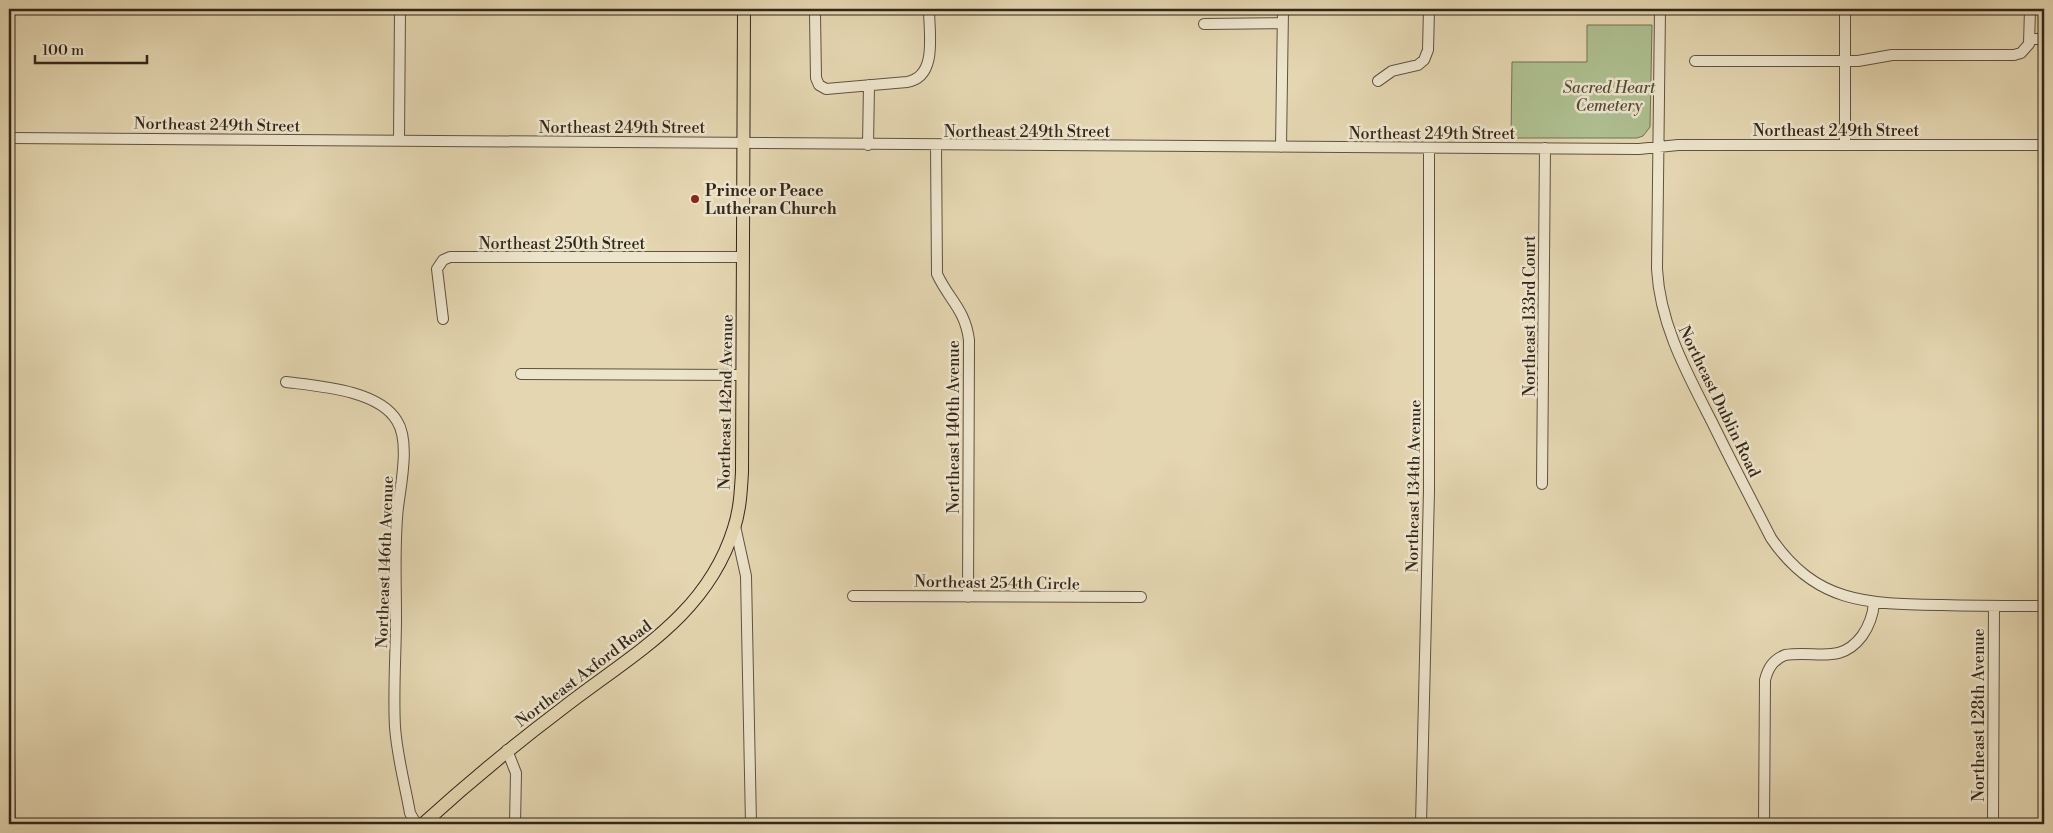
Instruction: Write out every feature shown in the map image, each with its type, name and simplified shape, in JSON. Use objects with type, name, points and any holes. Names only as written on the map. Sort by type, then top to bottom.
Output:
[{"type":"main road","name":"Northeast 142nd Avenue","points":[[735,526],[742,472],[744,9]]},
{"type":"main road","name":"Northeast Axford Road","points":[[423,824],[507,750],[670,627],[702,592],[713,576],[726,551],[735,526]]},
{"type":"street","points":[[399,141],[400,9]]},
{"type":"street","points":[[818,9],[815,14],[816,78],[822,88],[830,89],[913,81],[924,74],[929,62],[929,9]]},
{"type":"street","points":[[1281,147],[1283,9]]},
{"type":"street","points":[[1378,81],[1392,71],[1418,65],[1426,57],[1428,50],[1429,9]]},
{"type":"street","name":"Northeast Dublin Road","points":[[1660,9],[1657,269],[1660,299],[1668,329],[1686,372],[1771,538],[1791,564],[1818,585],[1846,596],[1874,603],[2044,606]]},
{"type":"street","points":[[1845,9],[1845,145]]},
{"type":"street","points":[[1695,61],[1845,61],[1867,60],[1892,54],[2014,55],[2026,49],[2030,39],[2030,9]]},
{"type":"street","points":[[1204,24],[1282,23]]},
{"type":"street","points":[[2030,39],[2044,39]]},
{"type":"street","points":[[868,145],[869,85]]},
{"type":"street","name":"Northeast 249th Street","points":[[9,138],[1639,149],[1658,146],[2044,145]]},
{"type":"street","name":"Northeast 140th Avenue","points":[[936,145],[937,274],[944,289],[961,312],[967,325],[969,340],[968,597]]},
{"type":"street","name":"Northeast 134th Avenue","points":[[1420,824],[1429,490],[1430,148]]},
{"type":"street","name":"Northeast 133rd Court","points":[[1542,484],[1545,148]]},
{"type":"street","name":"Northeast 250th Street","points":[[443,319],[437,269],[443,260],[450,257],[742,257]]},
{"type":"street","points":[[521,374],[742,375]]},
{"type":"street","name":"Northeast 146th Avenue","points":[[286,382],[339,390],[363,397],[389,410],[402,430],[402,470],[397,519],[395,728],[410,813],[416,824]]},
{"type":"street","name":"Northeast 142nd Avenue","points":[[735,526],[746,576],[751,824]]},
{"type":"street","name":"Northeast 254th Circle","points":[[854,596],[1141,598]]},
{"type":"street","points":[[1764,824],[1766,680],[1769,667],[1785,655],[1838,654],[1848,651],[1866,629],[1872,617],[1874,603]]},
{"type":"street","name":"Northeast 128th Avenue","points":[[1993,824],[1994,606]]},
{"type":"street","points":[[507,750],[516,772],[515,824]]},
{"type":"street","points":[[9,752],[10,824]]},
{"type":"green space","name":"Sacred Heart Cemetery","points":[[1587,25],[1652,25],[1650,127],[1643,136],[1637,138],[1511,138],[1512,62],[1587,62]]},
{"type":"place","name":"Prince or Peace Lutheran Church","points":[[695,199]]}]
